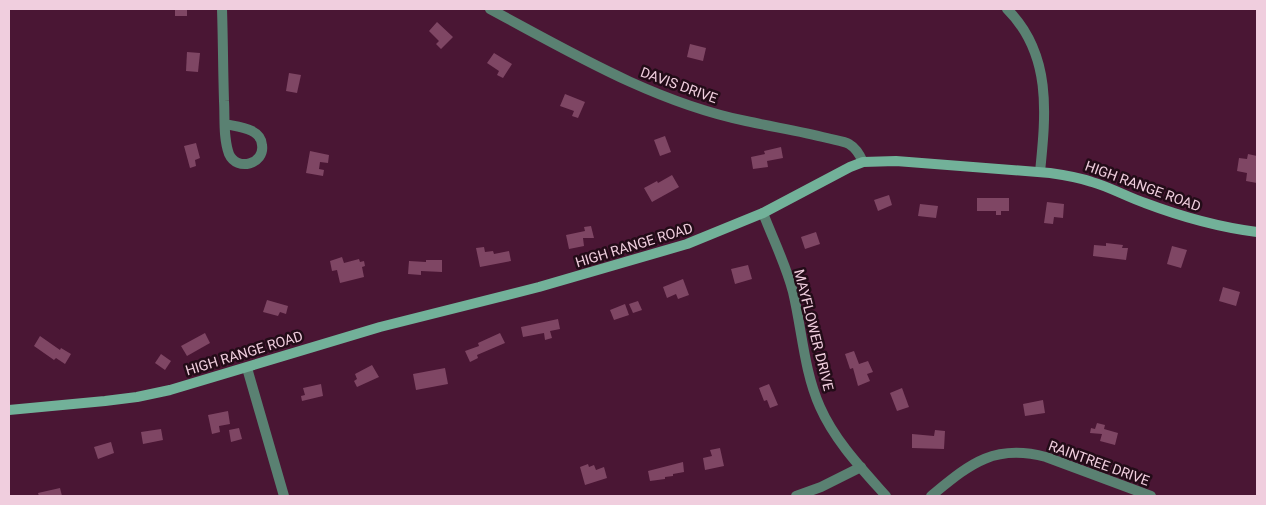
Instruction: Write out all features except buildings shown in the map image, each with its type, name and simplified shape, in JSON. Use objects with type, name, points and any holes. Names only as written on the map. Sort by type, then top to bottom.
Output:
[{"type":"street","points":[[222,9],[225,124]]},
{"type":"street","name":"DAVIS DRIVE","points":[[490,9],[596,66],[646,89],[710,112],[849,144],[859,154],[863,162]]},
{"type":"street","points":[[1007,9],[1026,34],[1041,69],[1044,86],[1044,111],[1040,172]]},
{"type":"street","name":"HIGH RANGE ROAD","points":[[9,410],[138,397],[170,390],[380,327],[539,287],[666,251],[763,213],[863,162],[919,162],[1072,176],[1195,220],[1227,228],[1257,232]]},
{"type":"street","name":"MAYFLOWER DRIVE","points":[[763,213],[792,291],[805,356],[820,409],[838,437],[886,496]]},
{"type":"street","points":[[247,368],[284,496]]},
{"type":"street","name":"RAINTREE DRIVE","points":[[931,496],[960,472],[979,461],[989,456],[1013,453],[1035,454],[1046,457],[1151,496]]},
{"type":"street","points":[[796,496],[821,487],[861,467]]}]
